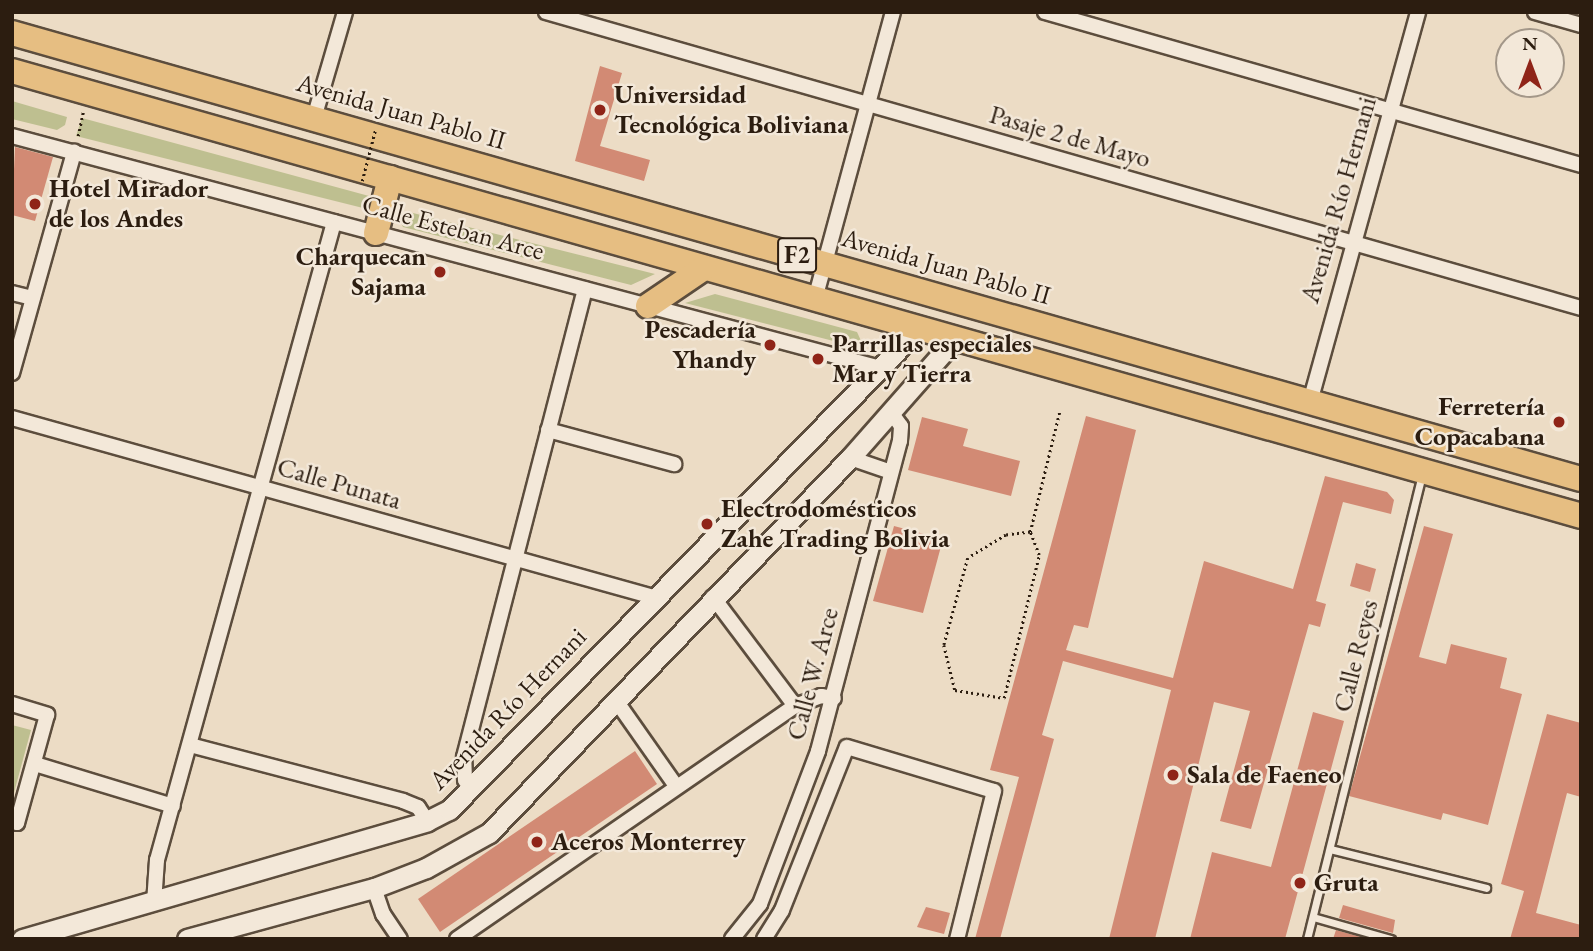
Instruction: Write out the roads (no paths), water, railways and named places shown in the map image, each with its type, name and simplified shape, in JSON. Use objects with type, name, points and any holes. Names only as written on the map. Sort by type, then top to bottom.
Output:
[{"type":"highway","name":"Avenida Juan Pablo II","points":[[12,33],[1581,479]]},
{"type":"highway","name":"F2","points":[[12,71],[1581,516]]},
{"type":"highway","points":[[376,233],[390,178]]},
{"type":"highway","points":[[648,306],[705,268]]},
{"type":"street","points":[[314,118],[345,12]]},
{"type":"street","name":"Pasaje 2 de Mayo","points":[[546,12],[1581,308]]},
{"type":"street","points":[[815,299],[893,12]]},
{"type":"street","points":[[1045,12],[1581,165]]},
{"type":"street","name":"Avenida Río Hernani","points":[[1310,402],[1418,12]]},
{"type":"street","points":[[1535,12],[1581,25]]},
{"type":"street","name":"Calle Esteban Arce","points":[[12,136],[881,368]]},
{"type":"street","points":[[12,373],[74,152]]},
{"type":"street","points":[[154,903],[154,876],[263,488],[334,222]]},
{"type":"street","points":[[472,789],[465,780],[464,757],[585,289]]},
{"type":"street","points":[[12,293],[32,298]]},
{"type":"street","name":"Avenida Río Hernani","points":[[22,939],[154,903],[428,821],[449,810],[653,597],[919,328]]},
{"type":"street","points":[[187,939],[374,888],[426,868],[489,834],[617,702],[713,597],[850,458],[955,339]]},
{"type":"street","name":"Calle W. Arce","points":[[732,939],[748,924],[765,891],[834,698],[901,426],[891,412]]},
{"type":"street","name":"Calle Punata","points":[[12,418],[653,597]]},
{"type":"street","points":[[548,430],[674,464]]},
{"type":"street","points":[[850,458],[891,472]]},
{"type":"street","points":[[713,597],[795,706]]},
{"type":"street","points":[[457,939],[795,706],[821,696],[834,698]]},
{"type":"street","points":[[617,702],[676,786]]},
{"type":"street","points":[[12,704],[47,715],[17,823],[12,822]]},
{"type":"street","points":[[190,745],[403,801],[418,807],[428,821]]},
{"type":"street","name":"Calle W. Arce","points":[[761,939],[782,910],[847,747],[994,792],[957,939]]},
{"type":"street","points":[[35,764],[173,806]]},
{"type":"street","points":[[374,888],[383,914],[400,939]]},
{"type":"street","points":[[748,924],[761,939]]},
{"type":"lane","name":"Calle Reyes","points":[[1307,939],[1423,472]]},
{"type":"lane","points":[[1330,849],[1486,888]]},
{"type":"lane","points":[[1313,918],[1368,936],[1391,939]]},
{"type":"place","name":"Universidad Tecnológica Boliviana","points":[[600,110]]},
{"type":"place","name":"Hotel Mirador de los Andes","points":[[35,204]]},
{"type":"place","name":"Charquecan Sajama","points":[[440,272]]},
{"type":"place","name":"Pescadería Yhandy","points":[[770,345]]},
{"type":"place","name":"Parrillas especiales Mar y Tierra","points":[[818,359]]},
{"type":"place","name":"Ferretería Copacabana","points":[[1559,422]]},
{"type":"place","name":"Electrodomésticos Zahe Trading Bolivia","points":[[707,524]]},
{"type":"place","name":"Sala de Faeneo","points":[[1173,775]]},
{"type":"place","name":"Aceros Monterrey","points":[[537,842]]},
{"type":"place","name":"Gruta","points":[[1300,883]]}]
